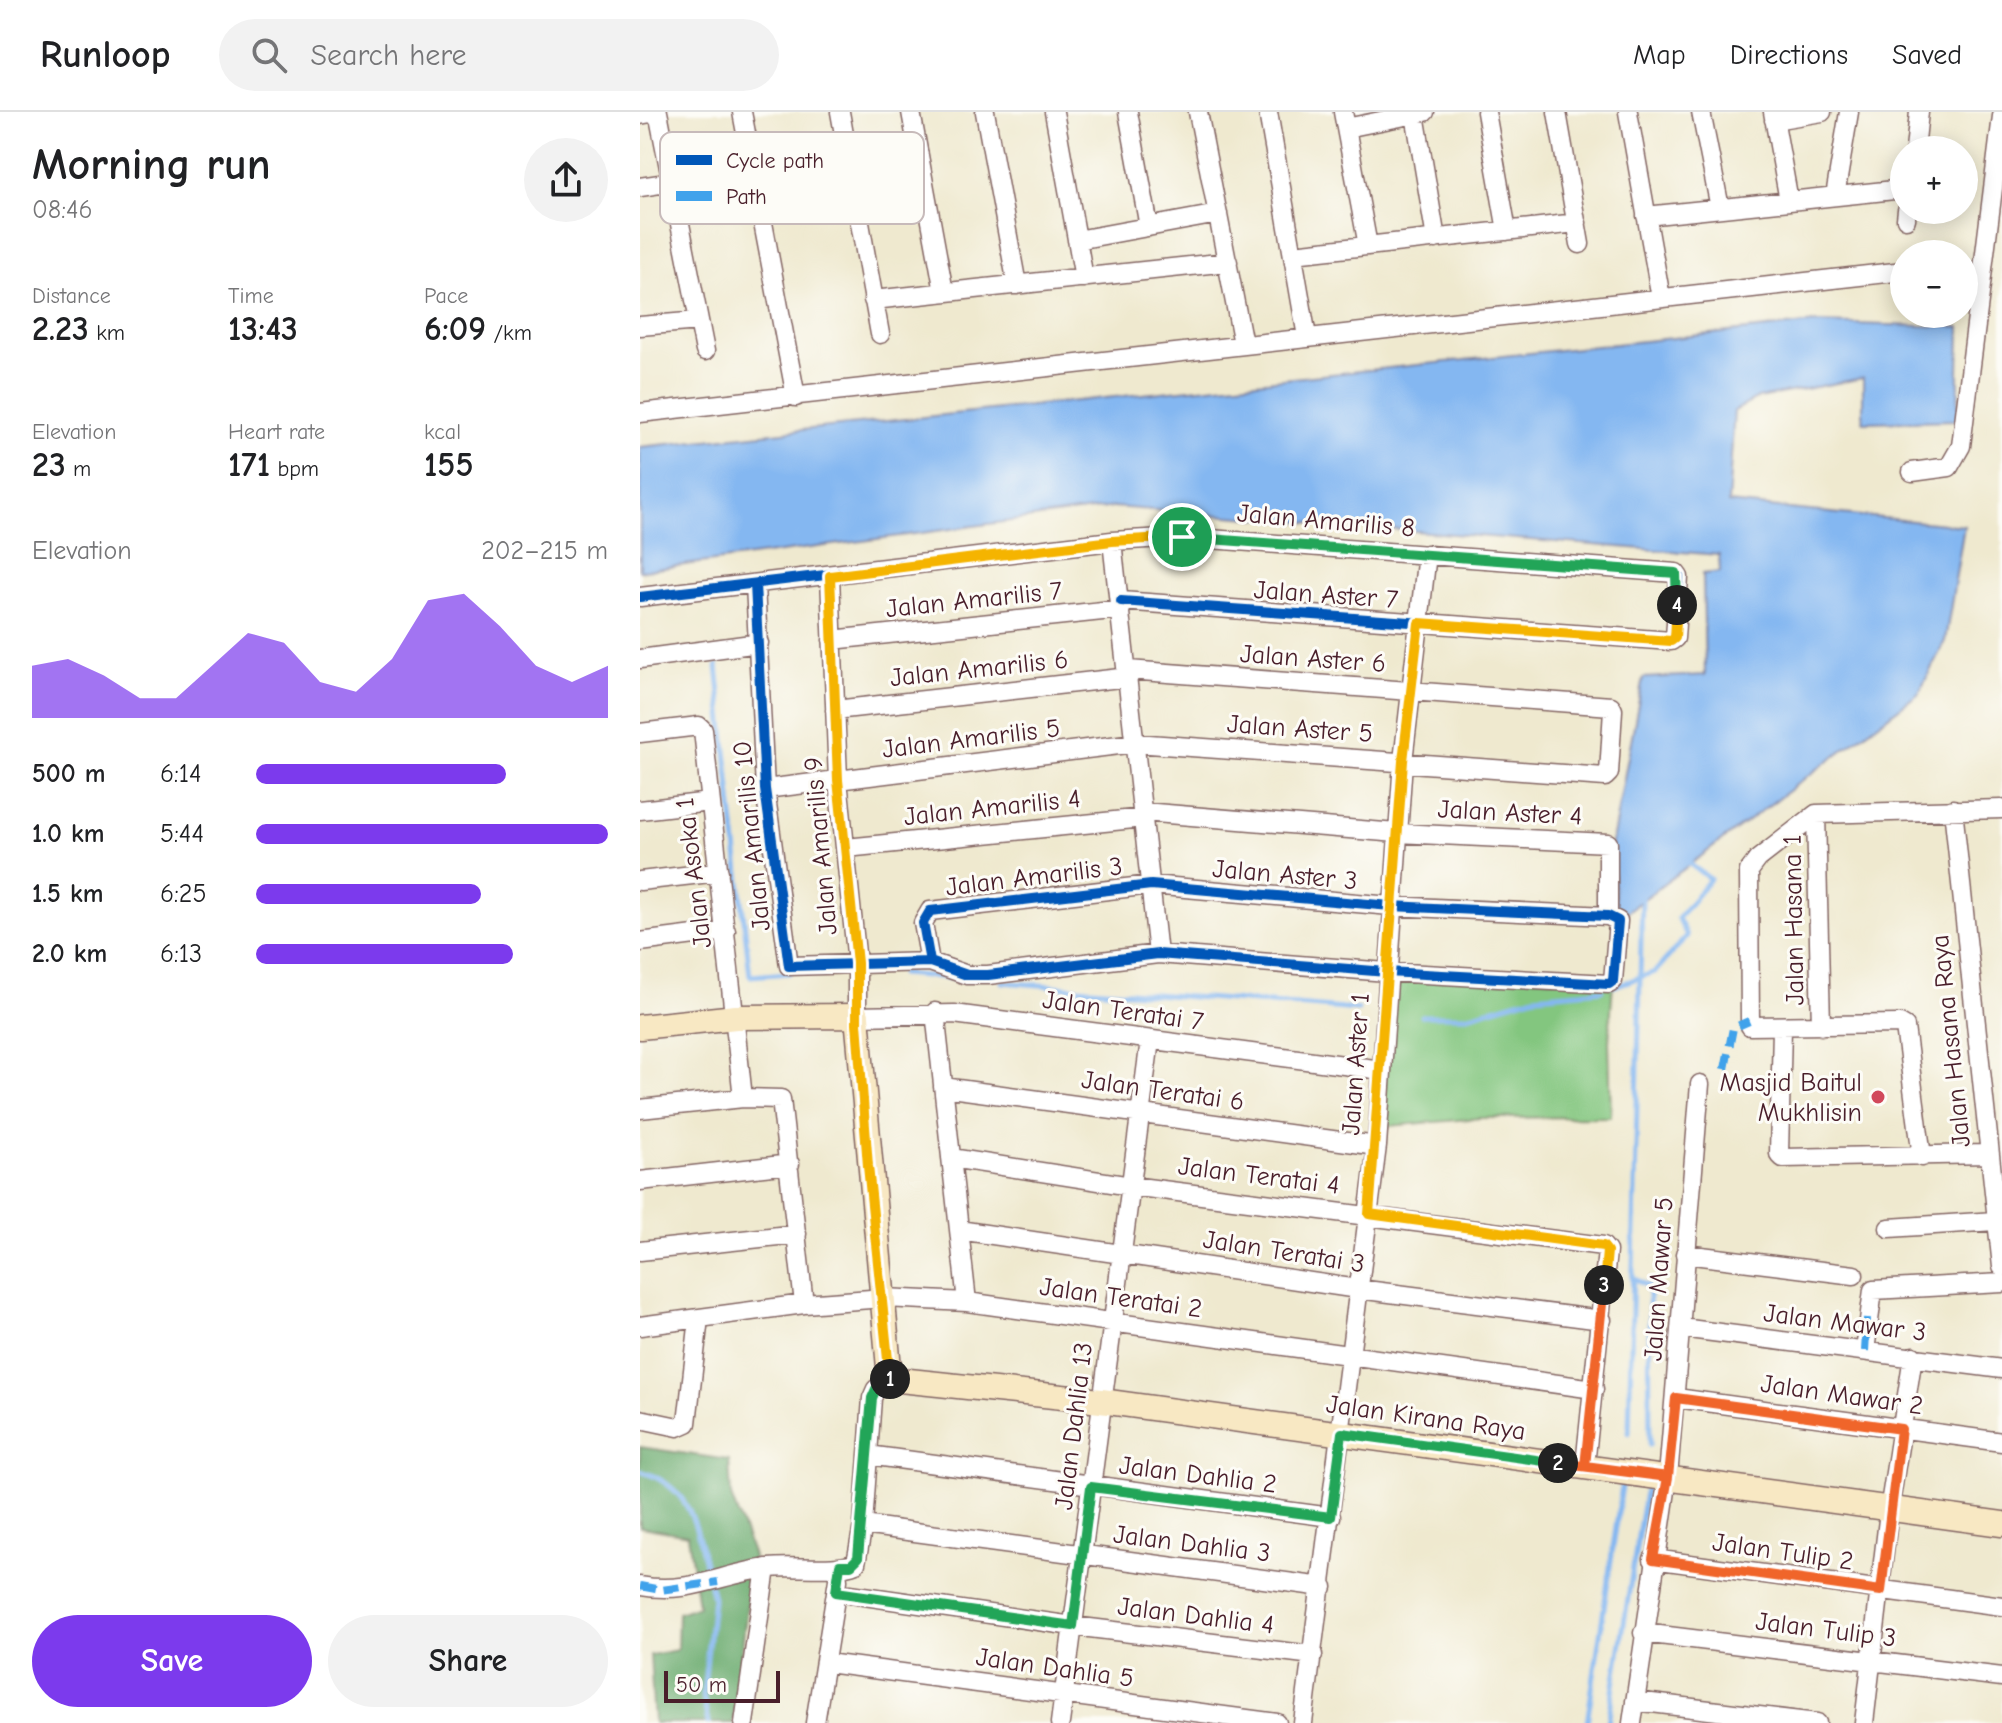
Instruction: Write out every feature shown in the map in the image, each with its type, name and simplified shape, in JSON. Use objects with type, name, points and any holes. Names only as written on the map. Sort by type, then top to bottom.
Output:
[{"type":"street","points":[[640,115],[657,112],[662,132]]},
{"type":"street","points":[[742,112],[746,132]]},
{"type":"street","points":[[840,112],[844,132]]},
{"type":"street","points":[[911,112],[915,132]]},
{"type":"street","points":[[985,112],[1017,285]]},
{"type":"street","points":[[1054,112],[1084,278]]},
{"type":"street","points":[[1128,112],[1149,227]]},
{"type":"street","points":[[1198,112],[1243,344]]},
{"type":"street","points":[[1268,112],[1307,337]]},
{"type":"street","points":[[1486,112],[1507,231]]},
{"type":"street","points":[[1557,112],[1580,244]]},
{"type":"street","points":[[1628,112],[1661,298]]},
{"type":"street","points":[[1701,112],[1720,208]]},
{"type":"street","points":[[1789,201],[1774,116],[1822,112]]},
{"type":"street","points":[[1835,196],[1849,112]]},
{"type":"street","points":[[1916,136],[1919,112]]},
{"type":"street","points":[[1368,246],[1345,120],[1421,113],[1436,239]]},
{"type":"street","points":[[1912,472],[1939,471],[1957,458],[2002,116]]},
{"type":"street","points":[[924,183],[944,292]]},
{"type":"street","points":[[640,187],[660,184]]},
{"type":"street","points":[[1646,216],[1890,190]]},
{"type":"street","points":[[1077,240],[1218,214]]},
{"type":"street","points":[[1293,254],[1577,223]]},
{"type":"street","points":[[681,224],[705,351]]},
{"type":"street","points":[[763,224],[796,397]]},
{"type":"street","points":[[860,224],[880,334]]},
{"type":"street","points":[[873,300],[1228,262]]},
{"type":"street","points":[[1978,263],[1984,262]]},
{"type":"street","points":[[640,413],[1890,273]]},
{"type":"street","points":[[640,326],[699,321]]},
{"type":"street","name":"Jalan Amarilis 8","points":[[640,597],[1112,541],[1206,537],[1676,573],[1679,577],[1675,638],[1671,641]]},
{"type":"street","points":[[1112,541],[1158,954]]},
{"type":"street","name":"Jalan Aster 1","points":[[1303,1723],[1323,1587],[1377,1146],[1403,761],[1427,554]]},
{"type":"street","name":"Jalan Amarilis 9","points":[[830,576],[838,780],[857,963],[857,1016]]},
{"type":"street","name":"Jalan Amarilis 10","points":[[755,584],[765,789],[787,965],[857,963]]},
{"type":"street","name":"Jalan Aster 7","points":[[1121,605],[1671,641]]},
{"type":"street","name":"Jalan Amarilis 7","points":[[832,640],[1121,605]]},
{"type":"street","points":[[640,659],[759,643]]},
{"type":"street","name":"Jalan Aster 6","points":[[1128,674],[1611,706],[1609,773],[1605,777]]},
{"type":"street","name":"Jalan Amarilis 6","points":[[835,710],[1128,674]]},
{"type":"street","name":"Jalan Asoka 1","points":[[640,733],[699,726],[703,730],[743,1098]]},
{"type":"street","name":"Jalan Amarilis 5","points":[[765,789],[1135,743]]},
{"type":"street","name":"Jalan Aster 5","points":[[1135,743],[1605,777]]},
{"type":"street","points":[[640,810],[710,802]]},
{"type":"street","name":"Jalan Hasana Raya","points":[[1953,809],[2002,1267]]},
{"type":"street","points":[[1922,1157],[1905,1027],[1900,1024],[1752,1028],[1749,871],[1758,859],[1816,814],[2002,809]]},
{"type":"street","name":"Jalan Hasana 1","points":[[1816,814],[1821,1026]]},
{"type":"street","name":"Jalan Aster 4","points":[[1144,815],[1397,833],[1608,843],[1608,916]]},
{"type":"street","name":"Jalan Amarilis 4","points":[[846,848],[1144,815]]},
{"type":"street","points":[[640,881],[719,872]]},
{"type":"street","name":"Jalan Aster 3","points":[[1151,885],[1391,906],[1608,916]]},
{"type":"street","name":"Jalan Amarilis 3","points":[[930,962],[923,917],[930,911],[1151,885]]},
{"type":"street","points":[[857,963],[930,962],[967,975],[988,975],[1158,954],[1387,972],[1609,984],[1613,981],[1618,921],[1608,916]]},
{"type":"street","points":[[640,942],[726,931]]},
{"type":"street","points":[[935,1012],[967,1302]]},
{"type":"street","name":"Jalan Teratai 7","points":[[857,1016],[935,1012],[1382,1070]]},
{"type":"street","points":[[640,1027],[736,1017],[857,1016],[868,1166],[890,1379],[876,1389],[872,1398],[863,1525],[836,1592],[815,1723]]},
{"type":"street","points":[[1782,1028],[1780,1156],[1988,1154]]},
{"type":"street","name":"Jalan Dahlia 13","points":[[1060,1723],[1150,1040]]},
{"type":"street","name":"Jalan Mawar 5","points":[[1632,1723],[1653,1559],[1657,1476],[1676,1398],[1700,1084]]},
{"type":"street","name":"Jalan Teratai 6","points":[[943,1087],[1377,1146]]},
{"type":"street","points":[[640,1109],[743,1098],[781,1099],[804,1304]]},
{"type":"street","name":"Jalan Teratai 4","points":[[951,1158],[1131,1186],[1603,1246],[1607,1251],[1602,1320]]},
{"type":"street","points":[[640,1181],[790,1164]]},
{"type":"street","points":[[1889,1228],[1995,1221]]},
{"type":"street","name":"Jalan Teratai 3","points":[[959,1230],[1358,1289],[1602,1320]]},
{"type":"street","points":[[640,1251],[797,1234]]},
{"type":"street","points":[[1685,1254],[1854,1275]]},
{"type":"street","points":[[1865,1351],[1873,1290],[2002,1283]]},
{"type":"street","name":"Jalan Teratai 2","points":[[640,1326],[804,1304],[884,1298],[967,1302],[1594,1389]]},
{"type":"street","points":[[640,1419],[681,1427],[687,1423],[699,1318]]},
{"type":"street","points":[[1585,1466],[1602,1320]]},
{"type":"street","name":"Jalan Mawar 3","points":[[1681,1328],[2002,1369]]},
{"type":"street","points":[[1864,1723],[1889,1511],[1913,1356]]},
{"type":"street","name":"Jalan Kirana Raya","points":[[890,1379],[1101,1401],[1657,1476],[1889,1511],[2002,1524]]},
{"type":"street","name":"Jalan Mawar 2","points":[[1676,1398],[2002,1442]]},
{"type":"street","name":"Jalan Dahlia 2","points":[[868,1455],[1331,1517]]},
{"type":"street","name":"Jalan Dahlia 3","points":[[863,1525],[1323,1587]]},
{"type":"street","name":"Jalan Tulip 2","points":[[1653,1559],[2002,1606]]},
{"type":"street","points":[[640,1586],[661,1590],[718,1582],[766,1568],[848,1564]]},
{"type":"street","points":[[744,1723],[766,1568]]},
{"type":"street","name":"Jalan Dahlia 4","points":[[836,1592],[1073,1626],[1313,1655]]},
{"type":"street","name":"Jalan Tulip 3","points":[[1643,1633],[2002,1677]]},
{"type":"street","name":"Jalan Dahlia 5","points":[[827,1663],[1277,1723]]},
{"type":"street","points":[[1635,1701],[1817,1723]]},
{"type":"green space","points":[[1387,972],[1613,981],[1609,1042],[1611,1117],[1481,1118],[1378,1127]]},
{"type":"green space","points":[[640,1447],[729,1460],[731,1496],[753,1556],[733,1723],[654,1723],[650,1655],[677,1650],[678,1613],[698,1606],[688,1535],[640,1527]]},
{"type":"water","points":[[1815,323],[1890,325],[1890,328],[1960,328],[1958,420],[1863,422],[1863,378],[1758,398],[1734,411],[1728,503],[1964,526],[1945,641],[1919,693],[1617,919],[1611,847],[1643,678],[1705,675],[1703,574],[1720,572],[1719,555],[1114,507],[640,571],[640,447]]},
{"type":"waterway","points":[[717,666],[750,976],[789,973]]},
{"type":"waterway","points":[[1615,986],[1655,972],[1687,936],[1678,918],[1710,879],[1687,862]]},
{"type":"waterway","points":[[1629,1433],[1642,898]]},
{"type":"waterway","points":[[901,974],[952,978]]},
{"type":"waterway","points":[[1002,982],[1358,1010]]},
{"type":"waterway","points":[[1422,1016],[1467,1016],[1535,996],[1602,990]]},
{"type":"waterway","points":[[1633,1278],[1649,1287],[1650,1445]]},
{"type":"waterway","points":[[640,1471],[658,1478],[682,1499],[695,1526],[708,1576]]},
{"type":"waterway","points":[[1587,1723],[1623,1479]]},
{"type":"waterway","points":[[1608,1723],[1646,1486]]},
{"type":"waterway","points":[[708,1723],[703,1695],[713,1598],[710,1586]]},
{"type":"marked path","points":[[1725,1069],[1733,1028],[1749,1021]]},
{"type":"marked path","points":[[1865,1351],[1867,1318]]},
{"type":"marked path","points":[[640,1586],[661,1590],[718,1582]]},
{"type":"cycle path","points":[[640,597],[1112,541],[1182,537],[1676,573],[1679,577],[1675,638],[1671,641],[1121,601]]},
{"type":"cycle path","points":[[755,584],[765,789],[789,966],[930,962],[967,975],[988,975],[1158,954],[1387,972],[1609,984],[1613,981],[1618,921],[1608,916],[1391,906],[1151,885],[930,911],[923,923],[930,962]]},
{"type":"place","name":"Masjid Baitul Mukhlisin","points":[[1878,1097]]},
{"type":"route","points":[[1182,537],[1112,541],[830,576],[838,780],[857,963],[857,1023],[868,1166],[890,1379],[876,1389],[872,1398],[858,1558],[851,1565],[840,1565],[836,1592],[1073,1626],[1091,1487],[1331,1517],[1342,1433],[1612,1470],[1668,1477],[1676,1398],[1901,1429],[1881,1591],[1653,1559],[1668,1477],[1585,1466],[1602,1320],[1606,1248],[1369,1214],[1377,1146],[1403,761],[1419,623],[1671,641],[1675,638],[1678,575],[1182,537]]}]
